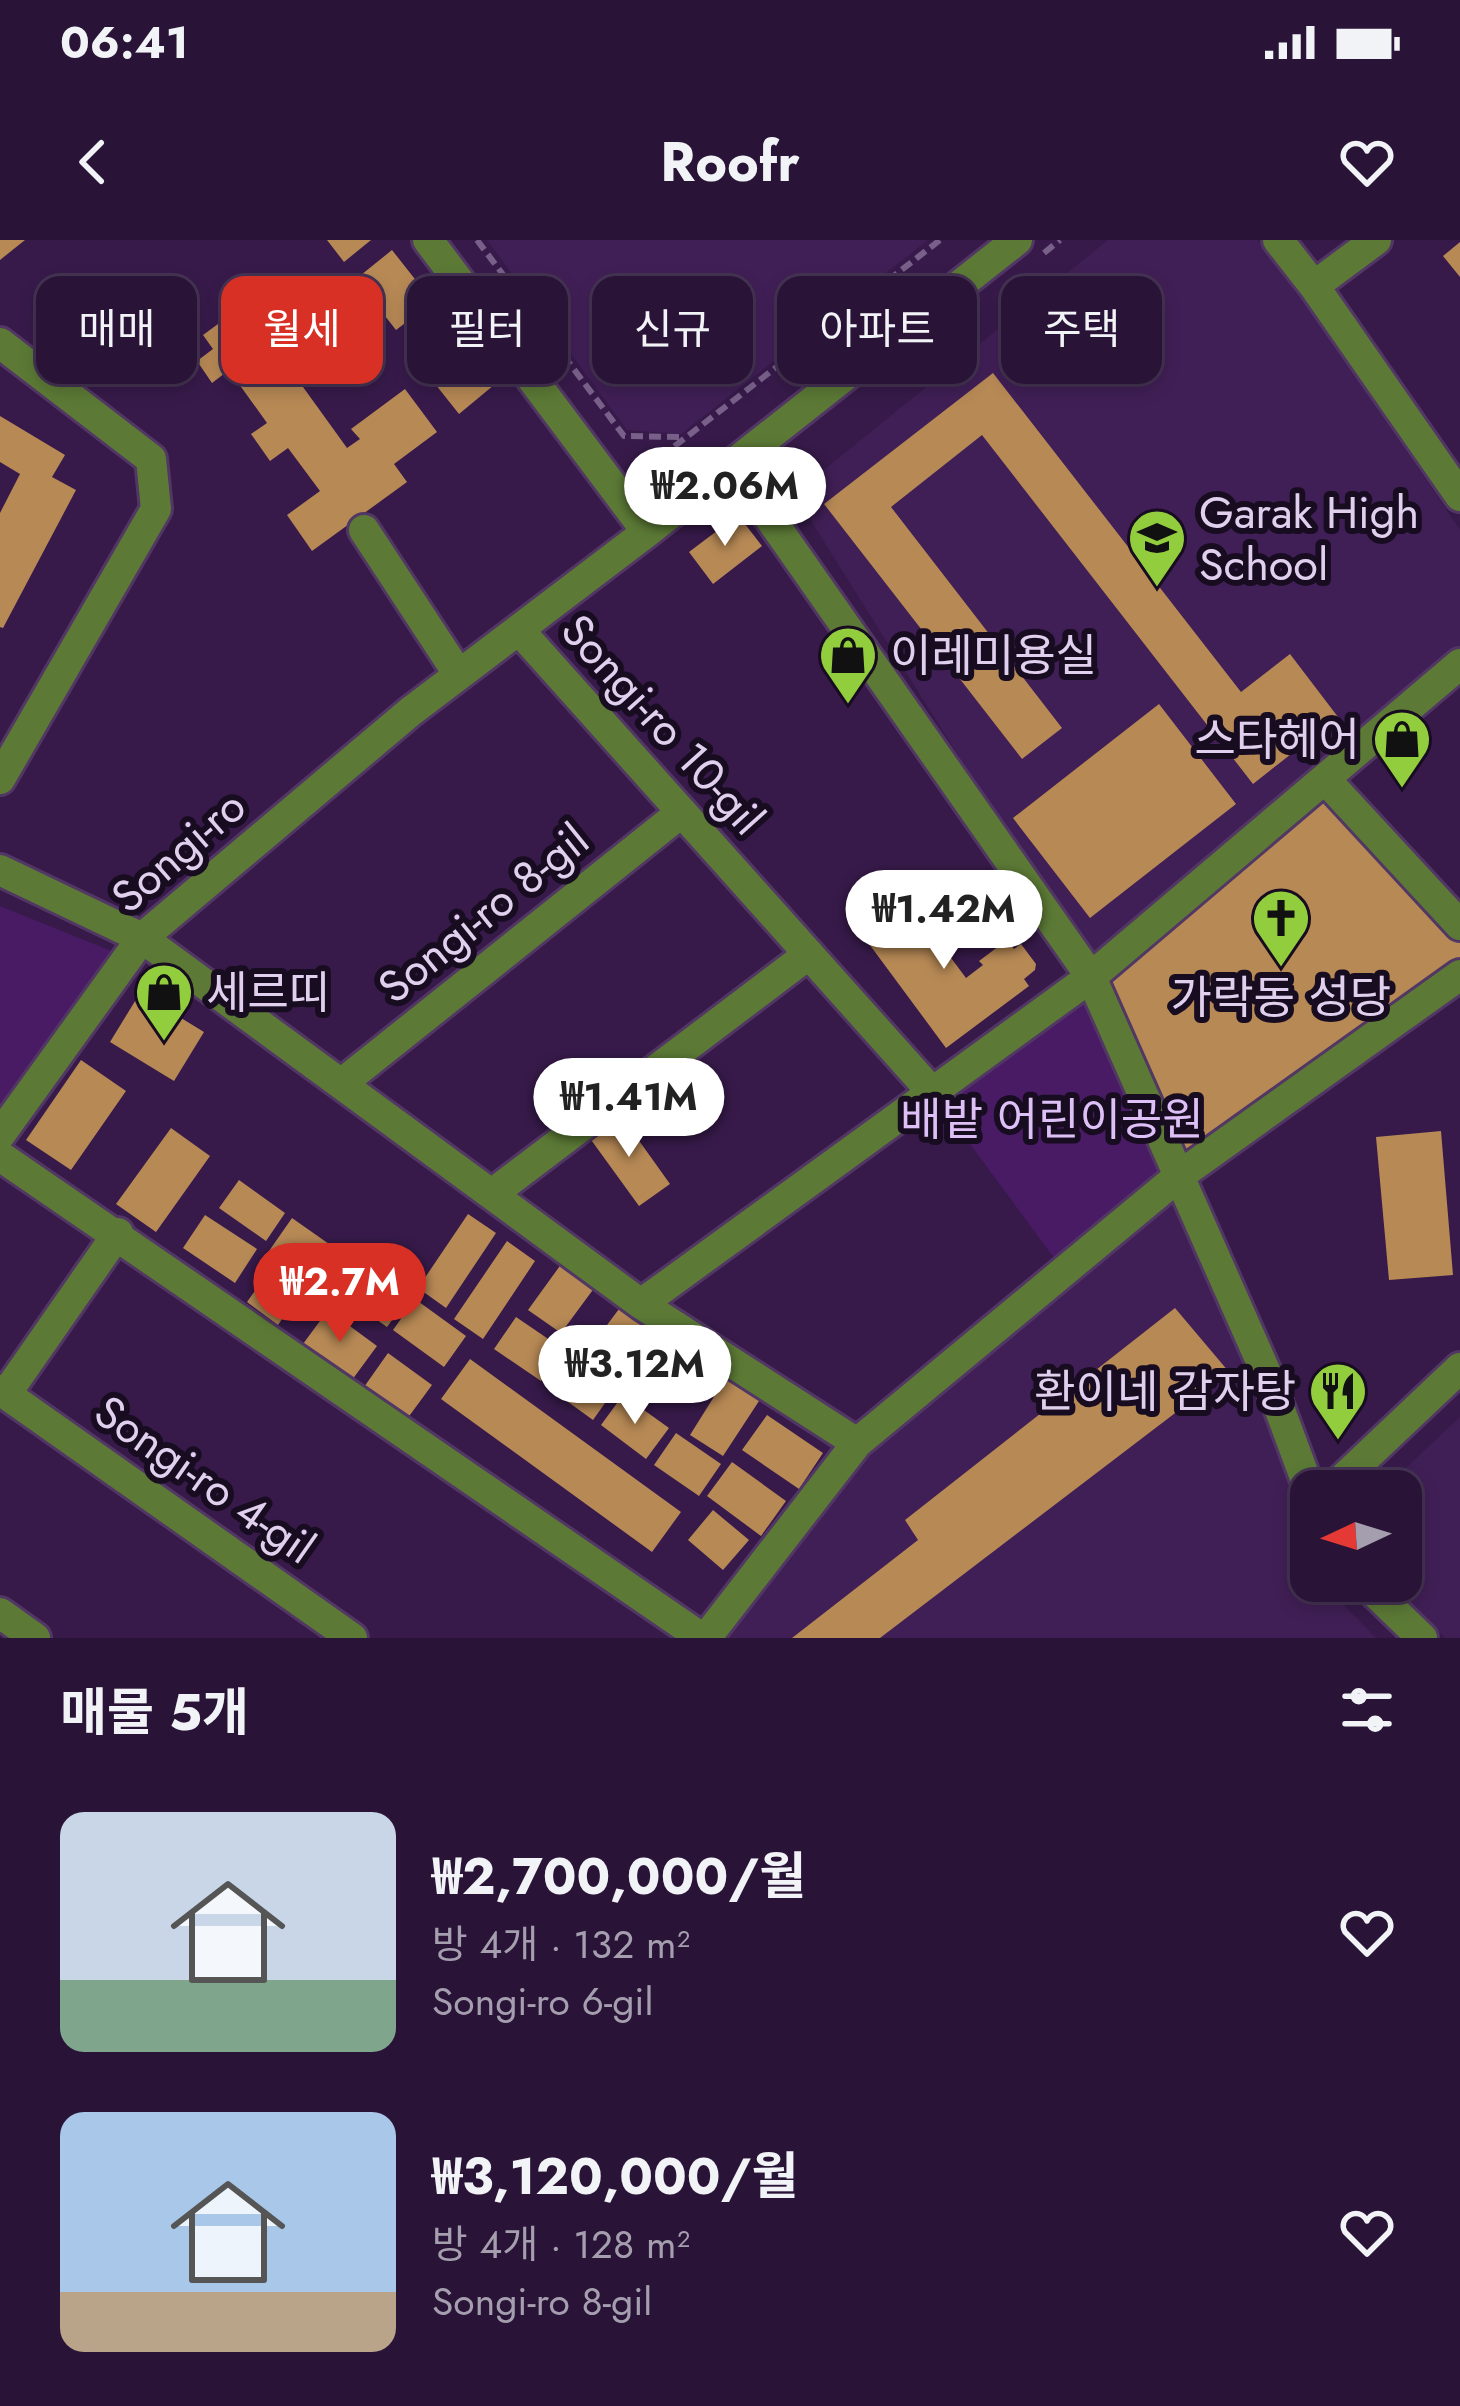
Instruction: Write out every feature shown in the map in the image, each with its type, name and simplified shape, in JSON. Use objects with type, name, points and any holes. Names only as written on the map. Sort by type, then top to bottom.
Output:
[{"type":"street","points":[[428,240],[647,532]]},
{"type":"street","points":[[1278,240],[1460,496]]},
{"type":"street","points":[[1314,286],[1376,240]]},
{"type":"street","name":"Songi-ro","points":[[0,1135],[142,938],[459,675],[732,464],[1029,247]]},
{"type":"street","points":[[0,343],[151,460],[157,509],[0,779]]},
{"type":"street","points":[[732,464],[1091,977],[1267,1375],[1302,1470]]},
{"type":"street","points":[[364,530],[459,675]]},
{"type":"street","name":"Songi-ro 10-gil","points":[[519,630],[932,1092]]},
{"type":"street","points":[[641,1304],[1091,977],[1460,664]]},
{"type":"street","points":[[1325,778],[1460,925]]},
{"type":"street","name":"Songi-ro 8-gil","points":[[341,1084],[682,812]]},
{"type":"street","points":[[0,870],[142,938],[641,1304],[857,1443]]},
{"type":"street","points":[[492,1194],[808,953]]},
{"type":"street","points":[[0,1156],[704,1638],[857,1443],[1179,1176],[1460,975]]},
{"type":"street","name":"Songi-ro 4-gil","points":[[118,1233],[3,1392],[352,1638]]},
{"type":"street","points":[[1352,1470],[1460,1368]]},
{"type":"street","points":[[1385,1602],[1422,1638]]},
{"type":"street","points":[[0,1613],[35,1638]]},
{"type":"path","points":[[477,240],[624,436],[683,437],[938,240]]},
{"type":"path","points":[[662,456],[938,240]]},
{"type":"path","points":[[1029,247],[1060,240]]},
{"type":"shaded area","points":[[487,240],[928,240],[882,276],[777,276],[777,359],[753,377],[753,276],[592,276],[592,382],[568,350],[568,276],[514,276]]},
{"type":"shaded area","name":"Garak High School","points":[[1108,240],[1258,240],[1460,530],[1460,648],[1090,965],[794,494],[930,384],[977,384],[977,346],[1001,327],[1001,384],[1162,384],[1162,276],[1063,276]]},
{"type":"shaded area","points":[[593,384],[745,384],[681,434],[627,430]]},
{"type":"shaded area","points":[[1176,1193],[1290,1477],[1290,1602],[1341,1602],[1376,1638],[717,1638],[863,1449]]},
{"type":"shaded area","points":[[1460,1417],[1460,1638],[1445,1638],[1408,1602],[1422,1602],[1422,1470],[1403,1470]]},
{"type":"green space","points":[[0,906],[116,953],[0,1116]]},
{"type":"green space","name":"배밭 어린이공원","points":[[1086,990],[1161,1178],[1057,1262],[940,1103]]},
{"type":"building","points":[[0,240],[25,240],[0,260]]},
{"type":"building","points":[[327,240],[371,240],[344,262]]},
{"type":"building","points":[[1460,242],[1460,277],[1443,256]]},
{"type":"building","points":[[392,250],[412,276],[407,276],[407,322],[396,330],[383,313],[383,276],[360,276]]},
{"type":"building","points":[[221,322],[221,376],[212,383],[197,361],[213,349],[203,335]]},
{"type":"building","points":[[993,373],[1241,692],[1290,654],[1338,717],[1253,784],[982,435],[891,507],[1062,728],[1022,759],[824,504]]},
{"type":"building","points":[[239,384],[301,384],[347,448],[360,439],[351,429],[405,389],[437,432],[394,464],[407,482],[312,551],[287,515],[320,491],[288,448],[270,461],[251,434],[267,423]]},
{"type":"building","points":[[435,384],[493,384],[494,385],[459,414]]},
{"type":"building","points":[[0,416],[65,455],[52,477],[76,490],[3,628],[0,513],[20,474],[0,462]]},
{"type":"building","points":[[738,515],[762,546],[713,584],[689,552]]},
{"type":"building","points":[[1159,704],[1236,804],[1090,918],[1013,818]]},
{"type":"building","name":"가락동 성당","points":[[1324,791],[1460,938],[1460,960],[1184,1161],[1103,978]]},
{"type":"building","points":[[904,895],[966,978],[983,965],[979,961],[1007,940],[1014,949],[1021,944],[1036,964],[1024,979],[1029,986],[946,1048],[858,929]]},
{"type":"building","points":[[140,993],[204,1032],[174,1081],[110,1042]]},
{"type":"building","points":[[81,1060],[126,1091],[71,1170],[26,1140]]},
{"type":"building","points":[[620,1114],[670,1184],[639,1206],[589,1137]]},
{"type":"building","points":[[171,1128],[210,1156],[156,1232],[116,1204]]},
{"type":"building","points":[[1441,1131],[1453,1275],[1389,1280],[1376,1137]]},
{"type":"building","points":[[239,1180],[285,1213],[266,1241],[219,1208]]},
{"type":"building","points":[[468,1214],[496,1233],[446,1308],[418,1288]]},
{"type":"building","points":[[205,1215],[257,1249],[235,1283],[183,1248]]},
{"type":"building","points":[[292,1218],[329,1244],[305,1277],[269,1251]]},
{"type":"building","points":[[507,1241],[535,1261],[483,1339],[454,1319]]},
{"type":"building","points":[[356,1255],[411,1294],[387,1327],[332,1288]]},
{"type":"building","points":[[562,1263],[595,1287],[561,1333],[528,1310]]},
{"type":"building","points":[[273,1265],[304,1287],[278,1325],[247,1302]]},
{"type":"building","points":[[415,1299],[466,1336],[444,1367],[393,1330]]},
{"type":"building","points":[[622,1305],[655,1329],[619,1377],[586,1353]]},
{"type":"building","points":[[1175,1308],[1229,1372],[880,1638],[792,1638],[918,1540],[905,1520]]},
{"type":"building","points":[[328,1310],[377,1346],[352,1380],[303,1344]]},
{"type":"building","points":[[516,1317],[563,1349],[541,1381],[494,1349]]},
{"type":"building","points":[[388,1353],[432,1385],[407,1419],[364,1387]]},
{"type":"building","points":[[568,1355],[615,1389],[593,1420],[546,1386]]},
{"type":"building","points":[[470,1359],[681,1512],[652,1552],[441,1399]]},
{"type":"building","points":[[727,1376],[761,1398],[723,1456],[690,1435]]},
{"type":"building","points":[[623,1395],[669,1428],[646,1459],[601,1425]]},
{"type":"building","points":[[767,1415],[823,1453],[799,1489],[742,1450]]},
{"type":"building","points":[[676,1433],[721,1464],[699,1496],[654,1465]]},
{"type":"building","points":[[732,1462],[786,1501],[761,1536],[707,1496]]},
{"type":"building","points":[[713,1510],[749,1540],[723,1570],[688,1540]]},
{"type":"place","name":"Garak High School","points":[[1157,589]]},
{"type":"place","name":"이레미용실","points":[[848,706]]},
{"type":"place","name":"스타헤어","points":[[1402,790]]},
{"type":"place","name":"가락동 성당","points":[[1281,969]]},
{"type":"place","name":"세르띠","points":[[164,1043]]},
{"type":"place","name":"환이네 감자탕","points":[[1338,1442]]}]
